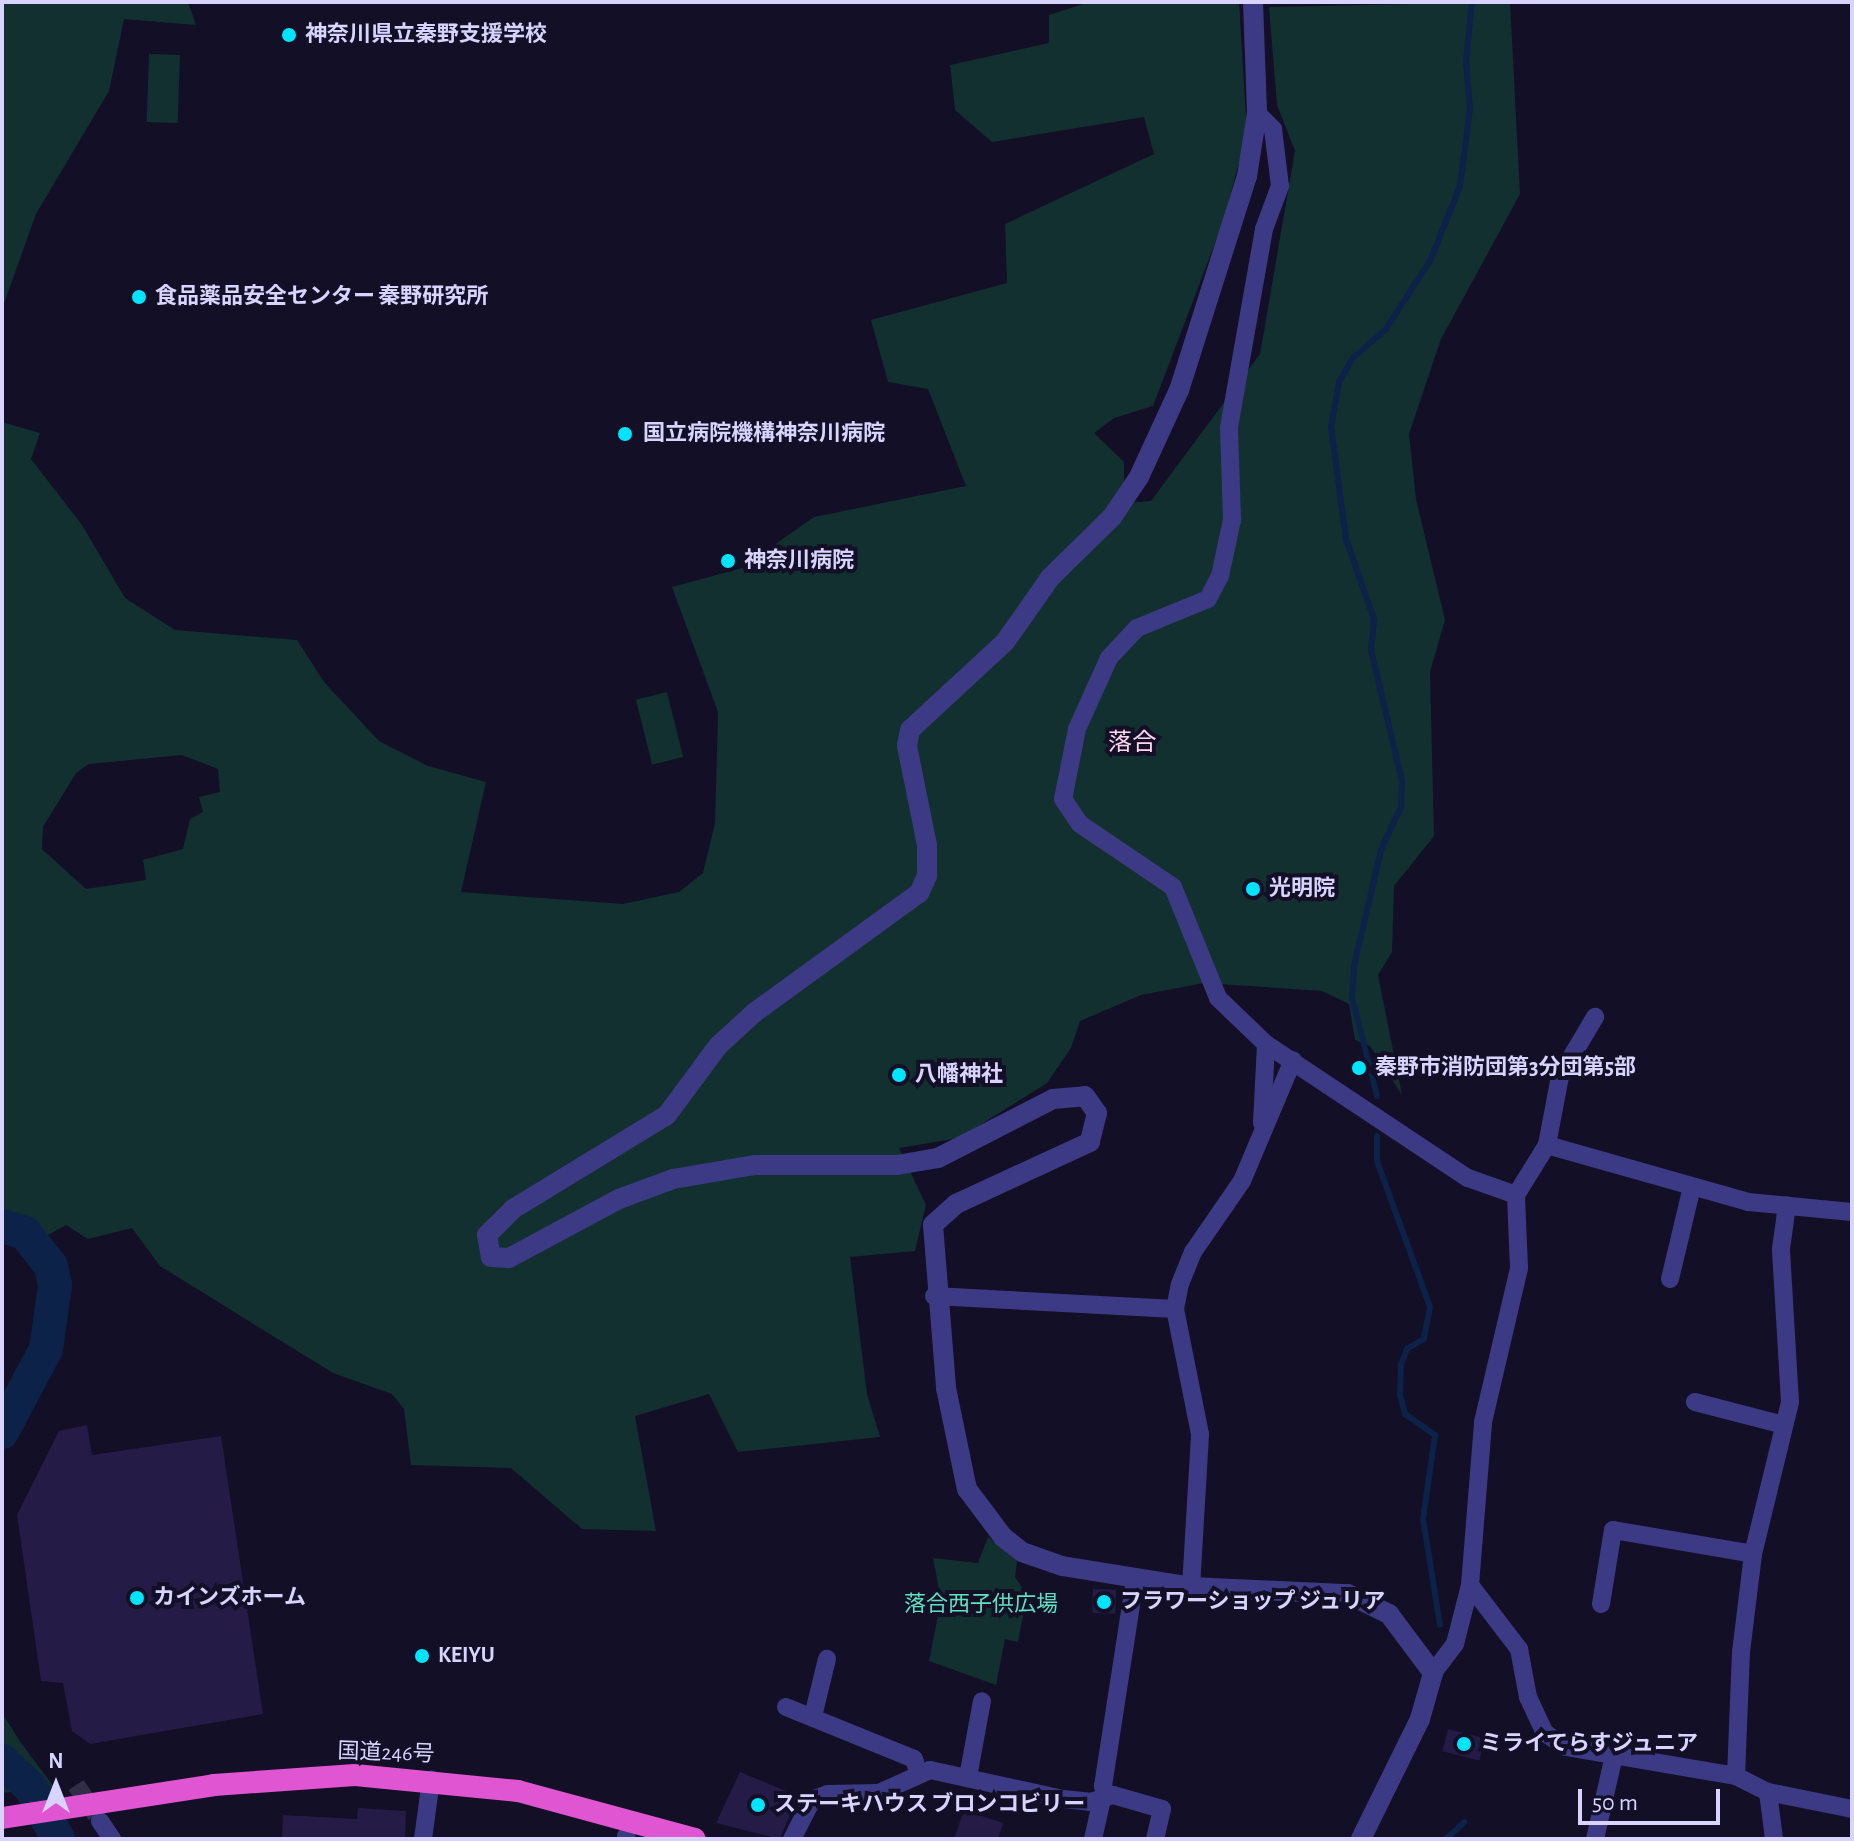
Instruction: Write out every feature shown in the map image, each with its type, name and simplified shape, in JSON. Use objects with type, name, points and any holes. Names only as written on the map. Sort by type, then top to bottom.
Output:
[{"type":"highway","name":"国道246号","points":[[7,1817],[275,1779],[355,1775],[431,1780],[584,1805],[695,1839]]},
{"type":"street","points":[[1253,2],[1257,113],[1247,176],[1179,390],[1139,477],[1112,517],[1050,578],[1005,642],[910,730],[907,746],[927,845],[927,876],[919,893],[754,1013],[718,1046],[667,1115],[513,1209],[487,1235],[491,1257],[509,1258],[619,1199],[673,1179],[731,1167],[897,1165],[938,1158],[1053,1099],[1085,1096],[1097,1113],[1090,1142],[956,1204],[933,1225],[934,1296],[952,1431],[981,1514],[1022,1552],[1135,1579],[1191,1587],[1348,1594],[1389,1614],[1433,1673]]},
{"type":"street","points":[[1257,113],[1273,129],[1280,186],[1264,229],[1229,428],[1232,520],[1220,576],[1208,599],[1137,628],[1109,658],[1077,729],[1063,799],[1080,824],[1173,887],[1218,998],[1266,1044],[1468,1178],[1516,1195]]},
{"type":"street","points":[[1361,1839],[1420,1719],[1433,1673],[1455,1644],[1470,1585],[1483,1422],[1519,1268],[1516,1195],[1547,1145],[1560,1076],[1595,1017]]},
{"type":"street","points":[[1262,1129],[1266,1044]]},
{"type":"street","points":[[1191,1587],[1200,1434],[1175,1309],[1193,1252],[1242,1181],[1293,1060]]},
{"type":"street","points":[[1547,1145],[1692,1187],[1787,1205],[1852,1212]]},
{"type":"street","points":[[1670,1279],[1692,1187]]},
{"type":"street","points":[[1736,1776],[1740,1667],[1753,1554],[1790,1402],[1781,1249],[1787,1205]]},
{"type":"street","points":[[934,1296],[1175,1309]]},
{"type":"street","points":[[1695,1402],[1784,1425]]},
{"type":"street","points":[[1601,1604],[1614,1521],[1753,1554]]},
{"type":"street","points":[[1093,1839],[1105,1798],[1103,1786],[1135,1579]]},
{"type":"street","points":[[1470,1585],[1519,1649],[1528,1697],[1545,1733],[1566,1747],[1613,1760],[1736,1776],[1768,1792],[1852,1809]]},
{"type":"street","points":[[813,1716],[827,1659]]},
{"type":"street","points":[[968,1777],[982,1701]]},
{"type":"street","points":[[786,1707],[914,1759],[918,1771]]},
{"type":"street","points":[[1595,1839],[1613,1760]]},
{"type":"street","points":[[792,1839],[812,1800],[828,1794],[879,1793],[918,1771],[968,1777],[1063,1799],[1105,1798],[1162,1809],[1155,1839]]},
{"type":"street","points":[[423,1839],[431,1780]]},
{"type":"street","points":[[1768,1792],[1774,1839]]},
{"type":"street","points":[[100,1821],[112,1839]]},
{"type":"green space","points":[[2,2],[188,2],[196,25],[124,19],[109,91],[36,214],[2,309]]},
{"type":"green space","points":[[1089,2],[1239,2],[1247,133],[1223,222],[1153,406],[1114,418],[1094,433],[1124,462],[1124,503],[1151,501],[1260,354],[1295,151],[1277,105],[1269,7],[1510,2],[1520,194],[1441,339],[1409,434],[1416,499],[1445,620],[1430,672],[1434,836],[1394,886],[1392,952],[1378,975],[1402,1095],[1370,1046],[1355,1040],[1349,1004],[1322,991],[1204,983],[1141,995],[1080,1021],[1071,1048],[1047,1083],[959,1138],[899,1148],[926,1205],[915,1251],[850,1257],[867,1394],[880,1437],[738,1452],[709,1394],[635,1416],[656,1531],[582,1529],[511,1468],[411,1465],[404,1409],[392,1394],[333,1373],[160,1266],[132,1228],[88,1239],[66,1225],[23,1249],[2,1238],[2,422],[40,433],[31,459],[82,525],[125,598],[175,630],[297,640],[324,682],[379,741],[428,766],[486,782],[461,892],[623,904],[679,892],[703,873],[715,823],[718,712],[672,587],[742,568],[814,517],[966,486],[928,389],[888,382],[871,320],[1007,283],[1005,224],[1154,154],[1144,117],[992,142],[955,110],[950,65],[1049,43],[1049,15]],"holes":[[[182,755],[218,769],[220,792],[199,797],[203,812],[190,819],[183,849],[143,860],[146,880],[86,889],[42,849],[43,827],[76,773],[89,764]]]},
{"type":"green space","points":[[149,54],[180,55],[178,123],[147,122]]},
{"type":"green space","points":[[667,692],[683,757],[652,765],[636,700]]},
{"type":"green space","name":"落合西子供広場","points":[[988,1537],[1017,1561],[1015,1577],[1027,1595],[1018,1642],[1005,1639],[996,1685],[929,1661],[941,1600],[933,1558],[978,1563]]},
{"type":"green space","points":[[2,1713],[21,1743],[54,1787],[2,1793]]},
{"type":"building","name":"カインズホーム","points":[[87,1425],[92,1455],[221,1436],[263,1714],[90,1744],[72,1731],[63,1683],[41,1681],[17,1515],[59,1431]]},
{"type":"building","name":"フラワーショップ ジュリア","points":[[1093,1589],[1116,1590],[1115,1614],[1092,1613]]},
{"type":"building","name":"ミライてらすジュニア","points":[[1448,1729],[1485,1738],[1479,1761],[1442,1751]]},
{"type":"building","name":"ステーキハウス ブロンコビリー","points":[[740,1772],[798,1796],[780,1839],[716,1823]]},
{"type":"building","points":[[358,1808],[406,1811],[405,1839],[282,1839],[283,1815],[357,1819]]},
{"type":"building","points":[[964,1810],[1003,1823],[998,1839],[954,1839]]},
{"type":"waterway","points":[[1377,1096],[1352,997],[1354,966],[1381,850],[1401,807],[1402,781],[1371,650],[1374,619],[1346,539],[1331,427],[1339,382],[1353,358],[1386,329],[1430,261],[1460,186],[1470,109],[1466,61],[1472,2]]},
{"type":"waterway","points":[[1377,1136],[1377,1161],[1430,1307],[1424,1339],[1407,1349],[1401,1365],[1400,1395],[1405,1414],[1435,1435],[1423,1519],[1440,1625]]},
{"type":"waterway","points":[[2,1226],[25,1233],[51,1266],[55,1285],[46,1349],[2,1432]]},
{"type":"waterway","points":[[2,1761],[31,1788],[58,1839]]},
{"type":"waterway","points":[[1446,1839],[1464,1822]]},
{"type":"tunnel","points":[[76,1785],[96,1815]]},
{"type":"place","name":"神奈川県立秦野支援学校","points":[[289,35]]},
{"type":"place","name":"食品薬品安全センター 秦野研究所","points":[[139,297]]},
{"type":"place","name":"国立病院機構神奈川病院","points":[[625,434]]},
{"type":"place","name":"神奈川病院","points":[[728,561]]},
{"type":"place","name":"光明院","points":[[1253,889]]},
{"type":"place","name":"秦野市消防団第3分団第5部","points":[[1359,1068]]},
{"type":"place","name":"八幡神社","points":[[899,1075]]},
{"type":"place","name":"カインズホーム","points":[[137,1598]]},
{"type":"place","name":"フラワーショップ ジュリア","points":[[1104,1602]]},
{"type":"place","name":"KEIYU","points":[[422,1656]]},
{"type":"place","name":"ミライてらすジュニア","points":[[1464,1744]]},
{"type":"place","name":"ステーキハウス ブロンコビリー","points":[[758,1805]]},
{"type":"district","name":"落合","points":[[1132,744]]}]
